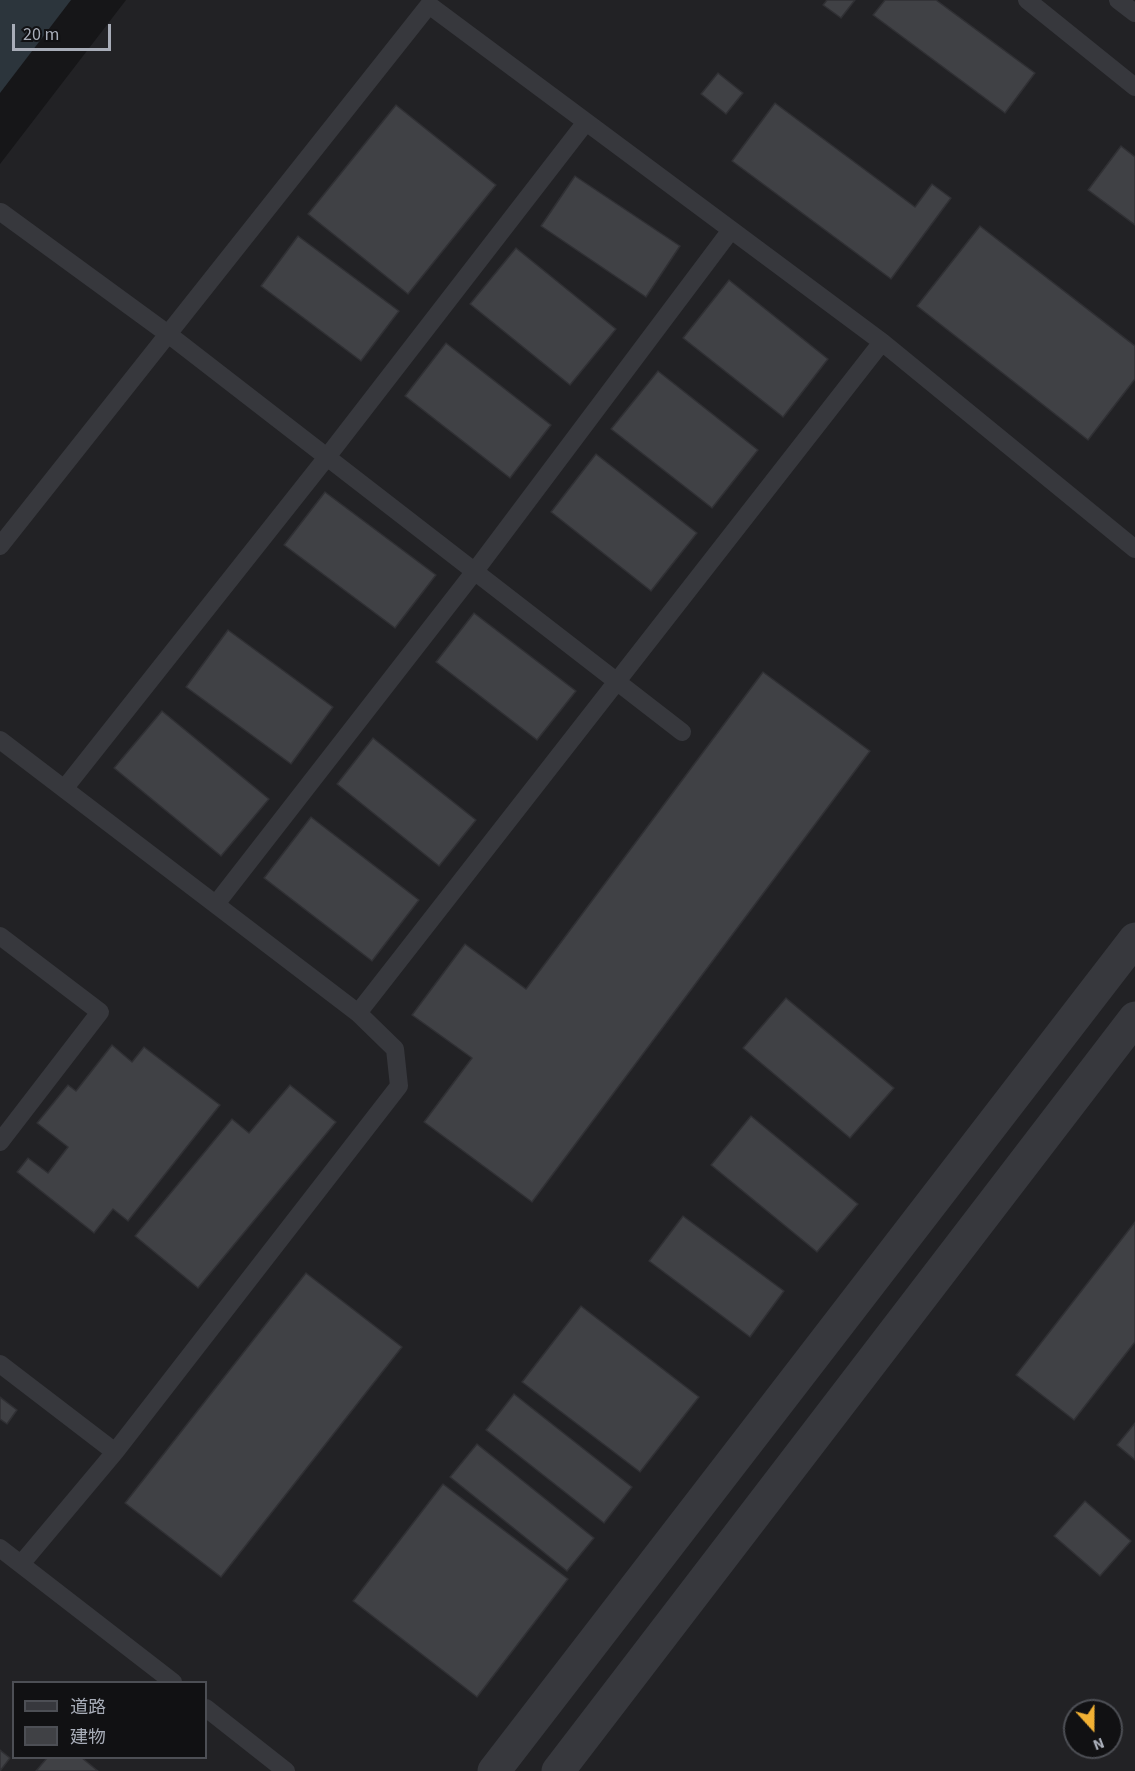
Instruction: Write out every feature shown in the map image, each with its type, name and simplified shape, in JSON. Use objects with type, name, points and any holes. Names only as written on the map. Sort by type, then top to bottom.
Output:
[{"type":"street","points":[[494,1771],[1135,939]]},
{"type":"street","points":[[1101,982],[1135,1011]]},
{"type":"street","points":[[558,1771],[1135,1018]]},
{"type":"lane","points":[[1027,0],[1135,87]]},
{"type":"lane","points":[[1118,0],[1135,13]]},
{"type":"lane","points":[[0,546],[429,4],[882,342],[1135,549]]},
{"type":"lane","points":[[64,789],[327,457],[586,122]]},
{"type":"lane","points":[[1,213],[168,334],[682,732]]},
{"type":"lane","points":[[216,904],[475,571],[731,230]]},
{"type":"lane","points":[[358,1013],[882,342]]},
{"type":"lane","points":[[0,740],[358,1013],[395,1049],[399,1086],[115,1452],[21,1564]]},
{"type":"lane","points":[[0,936],[100,1012],[0,1142]]},
{"type":"lane","points":[[0,1364],[115,1452]]},
{"type":"lane","points":[[0,1548],[169,1681]]},
{"type":"lane","points":[[207,1709],[286,1771]]},
{"type":"shaded area","points":[[0,0],[71,0],[0,93]]},
{"type":"shaded area","points":[[126,0],[1135,0],[1135,1771],[0,1771],[0,164]]},
{"type":"building","points":[[827,0],[855,0],[841,18],[823,5]]},
{"type":"building","points":[[885,0],[936,0],[1035,73],[1005,113],[873,15]]},
{"type":"building","points":[[718,73],[743,93],[726,114],[701,94]]},
{"type":"building","points":[[775,103],[915,207],[932,184],[951,198],[891,279],[732,161]]},
{"type":"building","points":[[396,105],[496,185],[408,294],[308,214]]},
{"type":"building","points":[[1121,146],[1135,157],[1135,225],[1088,190]]},
{"type":"building","points":[[575,176],[680,246],[646,297],[541,226]]},
{"type":"building","points":[[980,226],[1135,346],[1135,379],[1088,440],[917,306]]},
{"type":"building","points":[[298,236],[399,311],[361,361],[261,286]]},
{"type":"building","points":[[516,248],[616,329],[570,385],[470,304]]},
{"type":"building","points":[[729,280],[828,359],[783,417],[683,338]]},
{"type":"building","points":[[446,343],[551,425],[510,478],[405,396]]},
{"type":"building","points":[[658,371],[758,450],[712,508],[611,429]]},
{"type":"building","points":[[596,454],[697,533],[651,591],[551,512]]},
{"type":"building","points":[[325,492],[436,575],[395,628],[284,545]]},
{"type":"building","points":[[474,613],[576,691],[537,740],[436,662]]},
{"type":"building","points":[[228,630],[333,707],[291,764],[186,687]]},
{"type":"building","points":[[763,672],[870,751],[532,1202],[424,1122],[472,1058],[412,1015],[465,944],[526,989]]},
{"type":"building","points":[[162,711],[269,799],[221,856],[114,768]]},
{"type":"building","points":[[373,738],[476,820],[439,866],[337,784]]},
{"type":"building","points":[[311,817],[419,900],[372,961],[264,878]]},
{"type":"building","points":[[786,998],[894,1088],[850,1138],[743,1048]]},
{"type":"building","points":[[112,1045],[132,1062],[144,1047],[220,1105],[128,1221],[113,1209],[94,1233],[17,1172],[28,1158],[48,1173],[68,1147],[37,1123],[68,1085],[76,1091]]},
{"type":"building","points":[[290,1085],[336,1122],[198,1288],[135,1236],[232,1119],[249,1133]]},
{"type":"building","points":[[751,1116],[858,1204],[817,1252],[711,1165]]},
{"type":"building","points":[[683,1216],[784,1291],[750,1337],[649,1261]]},
{"type":"building","points":[[1135,1222],[1135,1342],[1074,1420],[1016,1375]]},
{"type":"building","points":[[306,1273],[402,1347],[221,1577],[125,1503]]},
{"type":"building","points":[[581,1306],[699,1397],[640,1472],[522,1382]]},
{"type":"building","points":[[514,1394],[632,1487],[604,1523],[486,1430]]},
{"type":"building","points":[[0,1397],[17,1410],[7,1424],[0,1419]]},
{"type":"building","points":[[1135,1423],[1135,1460],[1117,1445]]},
{"type":"building","points":[[477,1444],[594,1538],[567,1571],[450,1477]]},
{"type":"building","points":[[443,1484],[568,1579],[477,1697],[353,1601]]},
{"type":"building","points":[[1085,1501],[1131,1541],[1100,1576],[1054,1536]]},
{"type":"building","points":[[0,1750],[10,1758],[0,1771]]},
{"type":"building","points":[[46,1759],[83,1759],[98,1771],[36,1771]]}]
